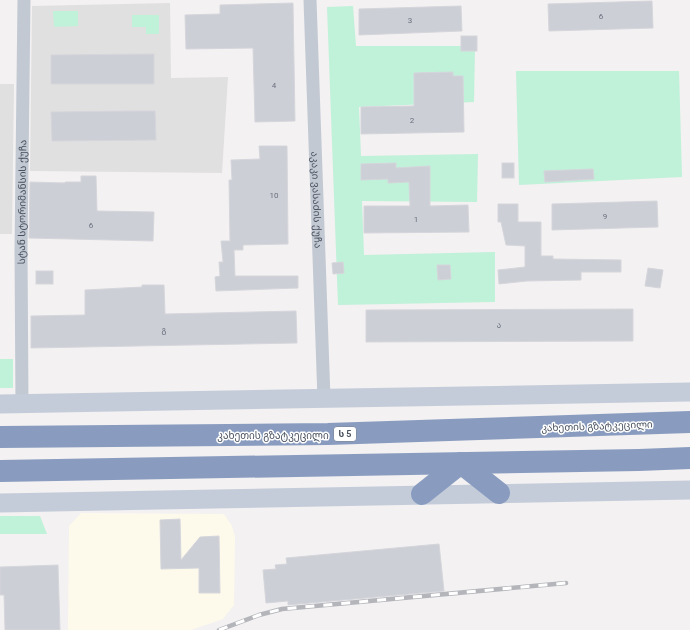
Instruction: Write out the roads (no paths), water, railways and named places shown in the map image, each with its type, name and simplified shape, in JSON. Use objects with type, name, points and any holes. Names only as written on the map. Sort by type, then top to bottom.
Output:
[{"type":"highway","name":"კახეთის გზატკეცილი","points":[[0,436],[328,434],[690,422]]},
{"type":"highway","points":[[0,471],[690,458]]},
{"type":"highway","points":[[461,463],[499,493]]},
{"type":"highway","points":[[422,494],[461,463]]},
{"type":"street","name":"სტან სტორიმანსის ქუჩა","points":[[22,404],[21,242],[24,0]]},
{"type":"street","name":"აკაკი ვასაძის ქუჩა","points":[[310,0],[324,399]]},
{"type":"street","points":[[0,404],[690,392]]},
{"type":"street","points":[[0,503],[690,490]]},
{"type":"railway","points":[[219,630],[259,615],[282,609],[566,583]]}]
